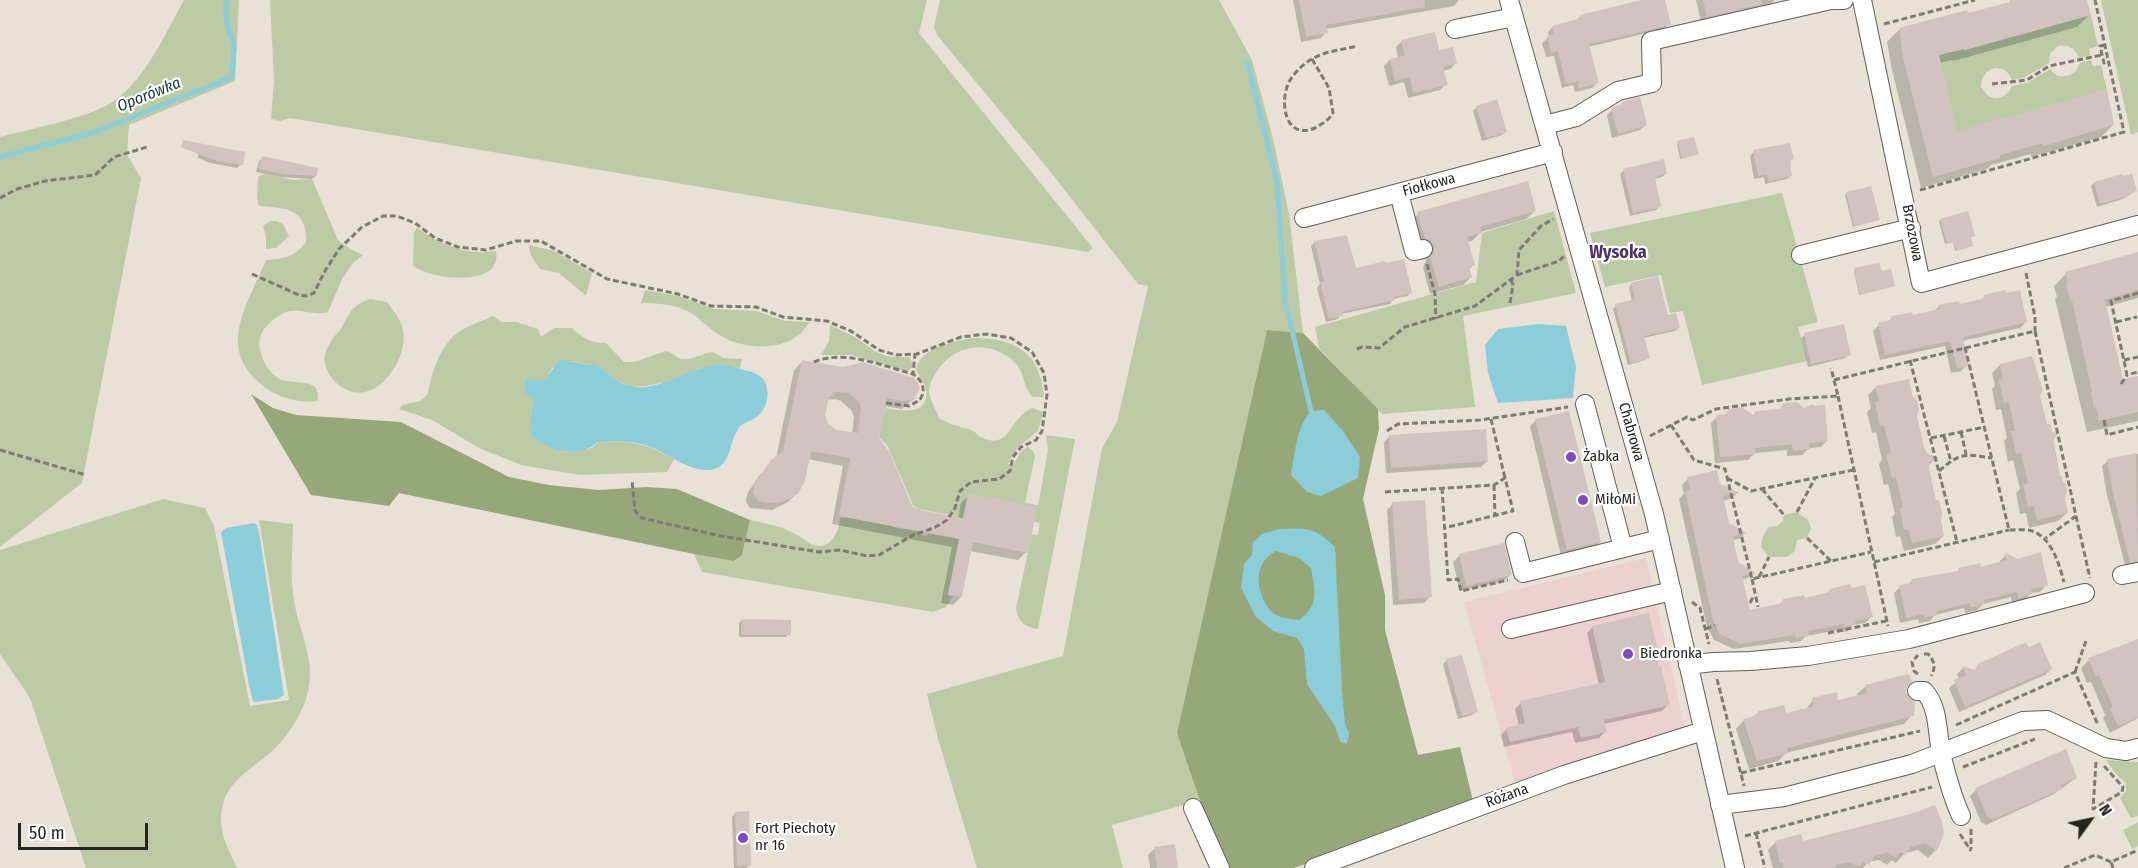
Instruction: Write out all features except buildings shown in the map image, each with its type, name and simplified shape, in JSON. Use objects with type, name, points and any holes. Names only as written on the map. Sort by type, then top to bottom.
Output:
[{"type":"street","points":[[1545,125],[1576,117],[1618,91],[1652,83],[1652,41],[1830,0],[1844,0]]},
{"type":"street","name":"Brzozowa","points":[[1862,0],[1922,283],[2138,225]]},
{"type":"street","points":[[1455,29],[1512,8]]},
{"type":"street","name":"Chabrowa","points":[[1512,8],[1660,539],[1735,868]]},
{"type":"street","name":"Fiołkowa","points":[[1304,218],[1552,152]]},
{"type":"street","points":[[1398,194],[1414,251],[1423,249]]},
{"type":"street","points":[[1801,255],[1911,228]]},
{"type":"street","points":[[1585,404],[1623,548]]},
{"type":"street","points":[[1515,542],[1523,573],[1660,539]]},
{"type":"street","points":[[1688,665],[1808,656],[1891,642],[2088,588]]},
{"type":"street","points":[[1511,629],[1672,591]]},
{"type":"street","points":[[1917,691],[1924,691],[1930,698],[1953,799],[1963,824]]},
{"type":"street","points":[[1720,805],[1784,797],[1912,764],[2018,722],[2047,720],[2106,748],[2126,751],[2138,748]]},
{"type":"street","name":"Różana","points":[[1314,868],[1564,775],[1703,731]]},
{"type":"street","points":[[1193,808],[1220,868]]},
{"type":"path","points":[[1868,28],[1975,0]]},
{"type":"path","points":[[1904,195],[2124,132],[2095,0]]},
{"type":"path","points":[[2104,45],[2100,46],[2102,55],[2104,63],[2108,62]]},
{"type":"path","points":[[1312,59],[1329,88],[1333,113],[1330,119],[1319,126],[1301,131],[1293,128],[1287,119],[1286,90],[1296,73],[1312,59],[1321,55],[1357,46]]},
{"type":"path","points":[[1992,84],[2027,80],[2049,66],[2102,55]]},
{"type":"path","points":[[0,198],[17,189],[45,181],[94,176],[114,157],[147,147]]},
{"type":"path","points":[[1516,275],[1519,250],[1541,226],[1560,215]]},
{"type":"path","points":[[252,274],[299,296],[314,293],[339,249],[362,227],[382,216],[397,216],[415,223],[435,238],[458,247],[486,250],[516,242],[541,241],[607,279],[678,294],[711,306],[756,307],[783,317],[827,321],[851,331],[879,351],[896,355],[915,354],[961,337],[987,334],[1011,339],[1032,352],[1044,374],[1047,394],[1042,431],[1036,440],[1021,447],[1013,457],[1010,471],[999,479],[971,482],[960,491],[955,508],[947,520],[879,555],[867,556],[840,550],[819,552],[721,536],[642,518],[635,511],[632,480]]},
{"type":"path","points":[[1358,349],[1370,346],[1379,348],[1405,327],[1475,306],[1516,275],[1559,261],[1569,252]]},
{"type":"path","points":[[2024,265],[2076,516],[2088,588]]},
{"type":"path","points":[[1510,303],[1514,285],[1511,279]]},
{"type":"path","points":[[2127,375],[2111,301],[2138,293]]},
{"type":"path","points":[[1436,294],[1436,318]]},
{"type":"path","points":[[2116,322],[2137,317]]},
{"type":"path","points":[[1834,380],[2036,331]]},
{"type":"path","points":[[1965,347],[2009,530]]},
{"type":"path","points":[[913,375],[915,354]]},
{"type":"path","points":[[2124,360],[2138,357]]},
{"type":"path","points":[[814,362],[831,358],[847,358],[913,375],[922,383],[923,395],[920,400],[909,406],[886,404]]},
{"type":"path","points":[[1911,360],[1957,542]]},
{"type":"path","points":[[1832,368],[1891,642]]},
{"type":"path","points":[[2121,384],[2127,375],[2138,372]]},
{"type":"path","points":[[1649,437],[1687,417],[1693,420],[1716,409],[1789,399],[1838,396]]},
{"type":"path","points":[[1387,431],[1398,424],[1480,420],[1585,404]]},
{"type":"path","points":[[1444,528],[1513,511],[1491,418]]},
{"type":"path","points":[[2104,420],[2107,435],[2138,427]]},
{"type":"path","points":[[1671,425],[1694,460],[1725,469],[1758,607]]},
{"type":"path","points":[[1930,438],[1985,427]]},
{"type":"path","points":[[1961,432],[1966,454]]},
{"type":"path","points":[[1944,436],[1950,462]]},
{"type":"path","points":[[0,450],[86,476]]},
{"type":"path","points":[[1939,472],[1950,462],[1966,454],[1992,458]]},
{"type":"path","points":[[1727,478],[1751,491],[1853,470]]},
{"type":"path","points":[[1385,492],[1494,485],[1505,478]]},
{"type":"path","points":[[1797,512],[1815,478]]},
{"type":"path","points":[[1494,485],[1495,516]]},
{"type":"path","points":[[1442,488],[1448,580],[1458,579],[1461,591],[1516,578]]},
{"type":"path","points":[[1762,489],[1784,514]]},
{"type":"path","points":[[2046,538],[2076,516]]},
{"type":"path","points":[[1874,561],[2009,530],[2031,530],[2046,538],[2060,568],[2066,588]]},
{"type":"path","points":[[1807,538],[1831,561]]},
{"type":"path","points":[[1752,579],[1871,552]]},
{"type":"path","points":[[1759,577],[1769,557]]},
{"type":"path","points":[[1750,603],[1755,594]]},
{"type":"path","points":[[1691,601],[1700,608],[1709,646]]},
{"type":"path","points":[[1705,629],[1715,625]]},
{"type":"path","points":[[2075,672],[2087,638]]},
{"type":"path","points":[[1741,773],[1928,729]]},
{"type":"path","points":[[1960,769],[2036,738]]},
{"type":"path","points":[[2097,757],[2123,787],[2122,792],[2093,808],[2097,757]]},
{"type":"path","points":[[1745,836],[1936,786]]},
{"type":"path","points":[[1963,824],[1971,851],[1963,824]]},
{"type":"path","points":[[1756,833],[1765,868]]},
{"type":"path","points":[[2064,868],[2095,855],[2111,862],[2138,850]]},
{"type":"path","points":[[2111,862],[2113,868]]},
{"type":"shaded area","points":[[1646,558],[1685,728],[1515,783],[1464,602]]},
{"type":"green space","points":[[184,0],[239,0],[235,81],[129,125],[127,155],[141,178],[82,483],[0,547],[0,137],[75,118],[114,101],[125,92],[145,68]]},
{"type":"green space","points":[[270,0],[927,0],[919,33],[1093,248],[1088,252],[290,118],[280,121],[271,119],[274,80]]},
{"type":"green space","points":[[940,0],[1219,0],[1252,60],[1273,139],[1289,214],[1303,333],[1267,330],[1177,733],[1201,800],[1112,825],[1123,868],[977,868],[938,739],[927,694],[1063,656],[1102,448],[1117,422],[1148,286],[1138,284],[1049,170],[937,35],[934,27]]},
{"type":"green space","points":[[2101,0],[2138,0],[2138,132],[2131,135]]},
{"type":"green space","points":[[2091,15],[2098,46],[2089,49],[2090,55],[2079,58],[2071,48],[2058,46],[2050,54],[2049,63],[2025,77],[2012,80],[2004,70],[1993,68],[1985,75],[1981,87],[1988,96],[1999,98],[2008,93],[2012,86],[2027,83],[2050,69],[2056,75],[2066,76],[2076,71],[2080,63],[2091,60],[2093,66],[2101,65],[2107,90],[1980,125],[1955,138],[1946,84],[1936,53],[1965,50]]},
{"type":"green space","points":[[264,174],[293,180],[312,179],[338,240],[363,255],[353,263],[342,279],[328,312],[286,312],[270,323],[260,338],[260,350],[271,372],[284,380],[314,386],[318,392],[317,401],[292,400],[269,390],[252,375],[242,360],[238,345],[243,312],[266,260],[289,256],[298,251],[306,242],[303,222],[299,216],[286,209],[259,206],[258,177]]},
{"type":"green space","points":[[1782,193],[1818,322],[1798,327],[1807,361],[1702,385],[1683,311],[1670,313],[1661,275],[1605,287],[1590,233]]},
{"type":"green space","points":[[1554,211],[1576,293],[1463,316],[1475,407],[1382,414],[1319,348],[1315,327],[1476,282],[1482,233]]},
{"type":"green space","points":[[270,221],[283,224],[289,236],[276,248],[266,249],[263,226]]},
{"type":"green space","points":[[417,228],[454,248],[474,252],[496,251],[496,262],[491,269],[473,277],[450,277],[424,271],[413,266],[414,233]]},
{"type":"green space","points":[[529,245],[554,251],[592,273],[586,296],[559,273],[540,269],[530,254]]},
{"type":"green space","points":[[645,290],[678,296],[714,309],[756,311],[785,321],[810,322],[801,333],[783,343],[773,346],[740,344],[721,336],[696,316],[682,309],[664,304],[641,303]]},
{"type":"green space","points":[[370,299],[387,302],[395,313],[402,326],[403,346],[396,366],[382,383],[365,392],[351,392],[339,385],[330,375],[325,359],[326,351],[353,309]]},
{"type":"green space","points":[[493,316],[502,322],[517,322],[538,329],[541,337],[554,328],[572,328],[588,339],[606,343],[624,362],[634,362],[666,351],[684,359],[713,352],[724,358],[742,359],[740,368],[722,365],[701,368],[666,382],[630,387],[609,376],[601,368],[572,361],[552,368],[536,397],[531,416],[567,452],[592,448],[599,441],[621,442],[646,446],[674,459],[667,472],[580,475],[521,465],[479,448],[432,420],[399,409],[402,405],[420,401],[428,394],[437,362],[449,340],[463,329]]},
{"type":"green space","points":[[830,325],[855,337],[876,352],[890,357],[909,357],[912,368],[906,371],[851,355],[821,355],[829,341]]},
{"type":"green space","points":[[1267,330],[1303,333],[1378,409],[1379,429],[1363,499],[1385,595],[1385,630],[1418,755],[1460,747],[1473,801],[1294,868],[1228,868],[1204,812],[1177,733]]},
{"type":"green space","points":[[971,338],[1000,341],[1023,350],[1037,368],[1042,381],[1044,397],[1033,397],[1019,368],[1010,358],[1000,352],[981,347],[961,351],[944,362],[930,383],[931,399],[939,418],[991,440],[1004,437],[1025,412],[1033,408],[1043,412],[1038,431],[1017,448],[1008,464],[1013,465],[1022,450],[1028,447],[1033,451],[1035,456],[1025,503],[1038,505],[1048,451],[1046,435],[1075,439],[1038,629],[1023,623],[1018,617],[1016,608],[1032,534],[1038,535],[1040,523],[1022,513],[969,534],[948,592],[953,596],[946,607],[933,612],[702,572],[694,554],[735,561],[742,554],[750,520],[784,529],[818,546],[832,540],[838,530],[840,518],[860,516],[868,522],[884,522],[896,528],[917,530],[923,536],[948,523],[955,516],[919,509],[913,505],[887,445],[879,437],[885,408],[905,411],[923,405],[926,391],[916,368],[925,355],[939,347]]},
{"type":"green space","points":[[251,394],[273,408],[296,415],[401,422],[509,477],[549,485],[599,490],[646,487],[677,489],[750,520],[742,555],[734,561],[694,554],[399,493],[389,506],[311,495]]},
{"type":"green space","points":[[163,499],[205,508],[214,526],[250,706],[289,700],[259,520],[293,524],[292,584],[295,606],[308,654],[310,678],[308,691],[298,717],[288,733],[270,753],[241,776],[227,793],[221,816],[222,830],[237,868],[86,868],[30,698],[0,654],[0,550]]},
{"type":"green space","points":[[1797,512],[1808,520],[1811,528],[1807,538],[1797,540],[1795,551],[1787,557],[1769,557],[1761,547],[1763,536],[1769,527],[1777,526],[1783,521],[1784,515]]},
{"type":"green space","points":[[2106,760],[2138,762],[2138,816],[2131,818],[2120,798],[2126,791],[2126,783]]},
{"type":"green space","points":[[2138,822],[2138,846],[2132,849],[2123,830]]},
{"type":"water","points":[[1538,324],[1566,326],[1576,367],[1573,398],[1498,403],[1488,373],[1485,345],[1498,329]]},
{"type":"water","points":[[560,359],[588,365],[595,364],[619,382],[640,387],[663,383],[711,366],[730,366],[752,372],[762,378],[767,388],[766,402],[760,414],[738,429],[725,461],[716,469],[694,468],[647,445],[633,443],[599,441],[583,450],[565,451],[547,446],[532,436],[531,416],[535,398],[524,393],[527,379],[544,381]]},
{"type":"water","points":[[1324,410],[1343,431],[1360,457],[1358,478],[1321,496],[1307,492],[1291,475],[1302,425],[1311,411]]},
{"type":"water","points":[[254,523],[259,531],[284,695],[278,699],[255,702],[249,685],[221,532],[226,528]]},
{"type":"water","points":[[1279,529],[1309,530],[1321,535],[1335,547],[1342,690],[1345,724],[1349,733],[1347,744],[1340,741],[1335,726],[1307,684],[1304,649],[1297,638],[1273,631],[1256,617],[1241,588],[1244,564],[1252,555],[1253,542],[1262,534]],"holes":[[[1276,551],[1299,558],[1311,568],[1314,590],[1313,603],[1299,620],[1281,617],[1272,612],[1266,605],[1259,588],[1260,571],[1268,556]]]},
{"type":"waterway","name":"Oporówka","points":[[0,157],[95,132],[232,77],[234,46],[226,21],[226,0]]},
{"type":"waterway","points":[[1248,64],[1277,181],[1285,300],[1311,411]]},
{"type":"place","name":"Żabka","points":[[1571,457]]},
{"type":"place","name":"MiłoMi","points":[[1583,500]]},
{"type":"place","name":"Biedronka","points":[[1628,654]]},
{"type":"place","name":"Fort Piechoty nr 16","points":[[743,838]]},
{"type":"district","name":"Wysoka","points":[[1618,253]]}]
